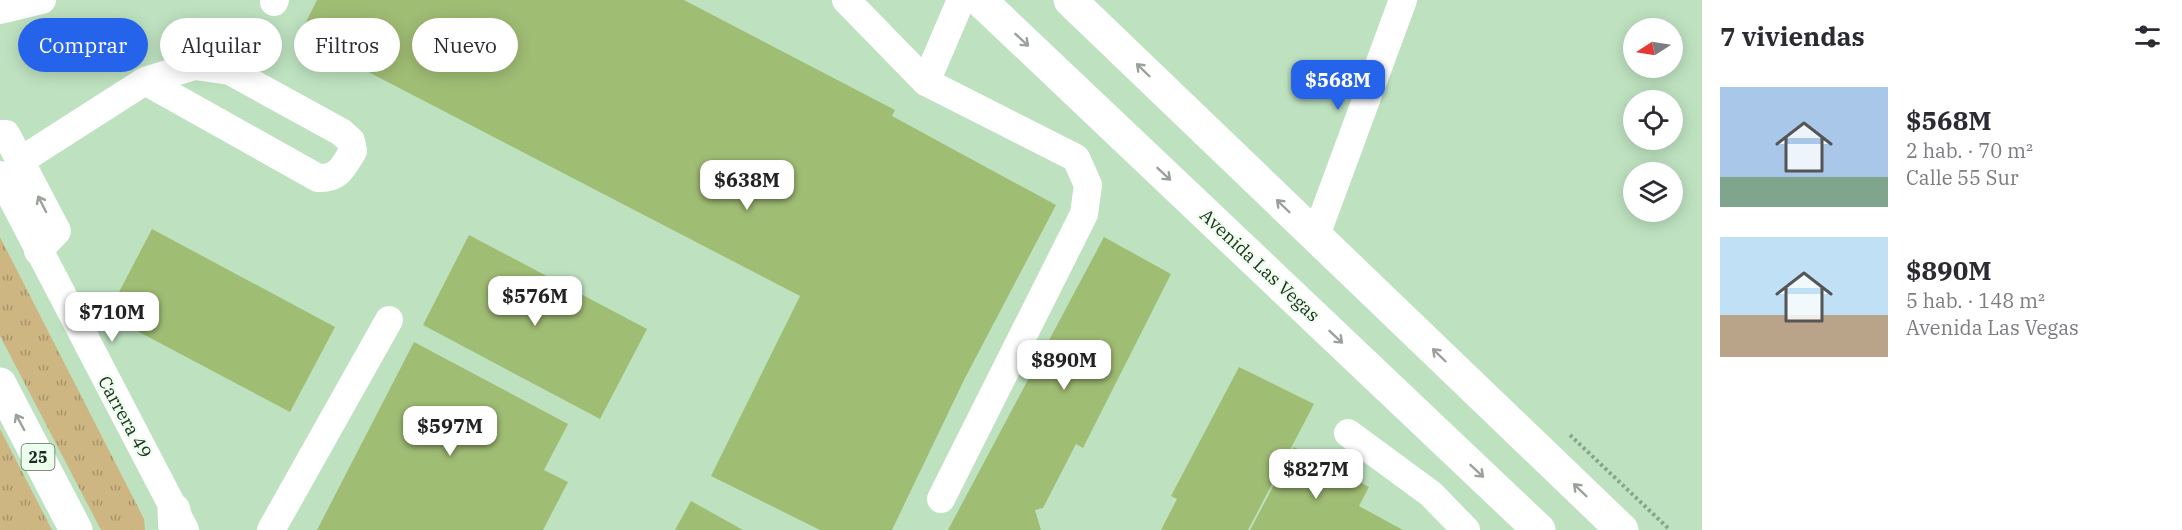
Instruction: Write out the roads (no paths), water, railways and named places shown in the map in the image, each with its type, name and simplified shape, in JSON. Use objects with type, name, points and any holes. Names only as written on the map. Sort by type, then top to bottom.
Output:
[{"type":"main road","name":"Avenida Las Vegas","points":[[980,0],[1539,530]]},
{"type":"main road","points":[[1070,0],[1622,530]]},
{"type":"main road","name":"25","points":[[0,384],[76,530]]},
{"type":"street","points":[[0,10],[42,0]]},
{"type":"street","points":[[846,0],[926,82],[1076,158],[1088,185],[1084,214],[941,499]]},
{"type":"street","points":[[926,82],[961,0]]},
{"type":"street","points":[[1316,238],[1403,0]]},
{"type":"street","points":[[10,168],[144,81],[194,66],[230,71],[341,132],[351,141],[353,151],[340,172],[330,179],[318,178],[144,81]]},
{"type":"street","name":"Carrera 49","points":[[0,134],[6,134],[10,168],[38,251],[178,523]]},
{"type":"street","points":[[271,530],[389,320]]},
{"type":"street","points":[[1348,433],[1431,494],[1466,530]]}]
